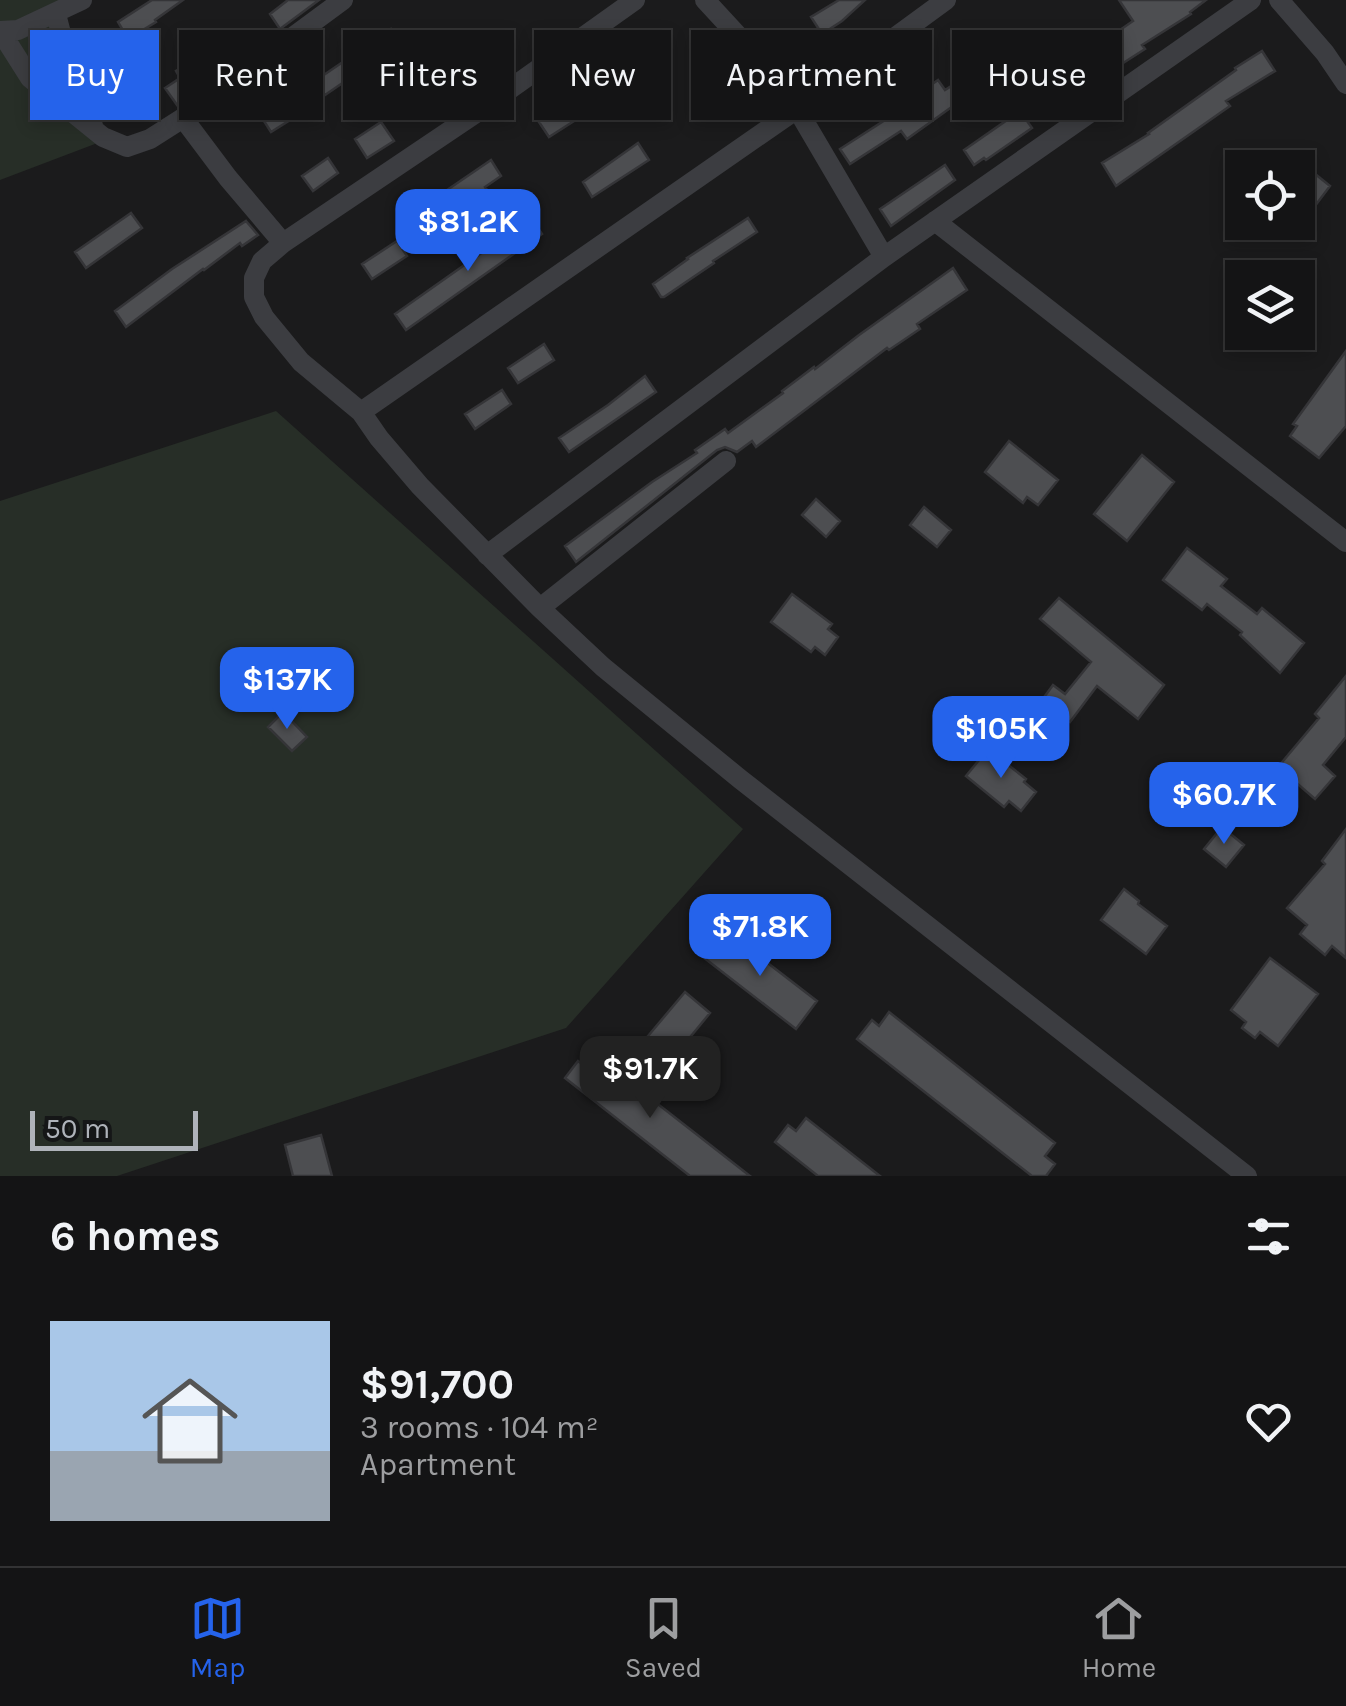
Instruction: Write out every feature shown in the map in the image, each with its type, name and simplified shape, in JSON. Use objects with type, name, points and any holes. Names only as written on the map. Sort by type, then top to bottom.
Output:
[{"type":"street","points":[[82,0],[18,30],[1,31],[30,78],[96,131],[127,147],[150,140],[180,120]]},
{"type":"street","points":[[302,30],[343,0]]},
{"type":"street","points":[[635,0],[482,109],[283,242],[262,261],[254,278],[254,297],[264,317],[301,362],[360,412],[396,460],[487,555],[603,667],[1246,1176]]},
{"type":"street","points":[[705,0],[733,30]]},
{"type":"street","points":[[905,30],[946,0]]},
{"type":"street","points":[[487,555],[935,220],[1252,0]]},
{"type":"street","points":[[1279,0],[1326,53],[1346,84]]},
{"type":"street","points":[[56,14],[70,68],[96,131]]},
{"type":"street","points":[[184,120],[283,242]]},
{"type":"street","points":[[360,412],[780,120]]},
{"type":"street","points":[[804,120],[884,257]]},
{"type":"street","points":[[935,220],[1346,542]]},
{"type":"street","points":[[540,608],[726,461]]},
{"type":"shaded area","points":[[0,0],[60,0],[70,30],[30,30],[30,120],[101,120],[108,139],[0,180]]},
{"type":"shaded area","points":[[276,411],[743,829],[566,1028],[117,1176],[0,1176],[0,501]]},
{"type":"building","points":[[152,0],[183,0],[143,30],[123,30],[118,22]]},
{"type":"building","points":[[288,0],[319,0],[280,29],[270,14]]},
{"type":"building","points":[[839,0],[865,0],[828,30],[819,30],[811,17]]},
{"type":"building","points":[[1119,0],[1206,0],[1122,64],[1120,30],[1133,21]]},
{"type":"building","points":[[1262,51],[1275,71],[1226,101],[1230,106],[1116,186],[1102,163],[1149,134]]},
{"type":"building","points":[[343,62],[343,83],[325,95],[323,76]]},
{"type":"building","points":[[179,79],[179,104],[177,105],[165,88]]},
{"type":"building","points":[[938,80],[945,90],[952,86],[952,107],[907,139],[901,131],[850,164],[840,149],[885,120],[932,120],[932,84]]},
{"type":"building","points":[[263,120],[290,120],[271,132]]},
{"type":"building","points":[[542,120],[576,120],[549,137],[539,122]]},
{"type":"building","points":[[1007,120],[1026,120],[1032,128],[974,165],[964,150]]},
{"type":"building","points":[[381,122],[394,141],[367,158],[355,139]]},
{"type":"building","points":[[638,143],[649,160],[592,197],[583,182]]},
{"type":"building","points":[[328,158],[338,173],[313,191],[302,176]]},
{"type":"building","points":[[491,160],[501,176],[485,187],[489,193],[475,202],[472,197],[416,234],[406,218]]},
{"type":"building","points":[[945,165],[955,180],[891,226],[880,209]]},
{"type":"building","points":[[1315,174],[1330,186],[1315,206]]},
{"type":"building","points":[[131,213],[142,228],[86,268],[75,252]]},
{"type":"building","points":[[531,218],[542,234],[406,330],[395,314]]},
{"type":"building","points":[[748,218],[757,232],[661,297],[653,284]]},
{"type":"building","points":[[246,221],[258,235],[242,246],[240,243],[126,327],[115,311]]},
{"type":"building","points":[[397,241],[407,256],[372,279],[362,264]]},
{"type":"building","points":[[953,268],[967,290],[917,324],[920,329],[887,348],[756,447],[752,441],[737,452],[725,447],[717,450],[576,562],[565,546],[725,429],[728,433]]},
{"type":"building","points":[[544,344],[554,360],[518,383],[508,368]]},
{"type":"building","points":[[1346,351],[1346,426],[1319,458],[1290,436],[1297,426],[1293,424]]},
{"type":"building","points":[[645,376],[656,392],[569,452],[559,438]]},
{"type":"building","points":[[502,390],[511,404],[475,429],[465,414]]},
{"type":"building","points":[[1009,441],[1058,480],[1038,505],[1027,497],[1023,503],[985,472]]},
{"type":"building","points":[[1142,455],[1174,482],[1127,541],[1094,514]]},
{"type":"building","points":[[816,499],[840,521],[826,537],[802,515]]},
{"type":"building","points":[[924,507],[951,530],[937,547],[910,525]]},
{"type":"building","points":[[1187,548],[1227,579],[1221,586],[1257,614],[1262,608],[1304,643],[1280,673],[1240,635],[1242,632],[1207,604],[1202,610],[1163,580]]},
{"type":"building","points":[[792,594],[832,624],[828,629],[838,637],[825,655],[815,647],[811,652],[771,622]]},
{"type":"building","points":[[1059,598],[1164,685],[1138,719],[1097,686],[1070,722],[1042,700],[1053,685],[1065,694],[1091,662],[1040,619]]},
{"type":"building","points":[[1346,676],[1346,737],[1323,765],[1335,776],[1315,799],[1278,767],[1319,718],[1315,714]]},
{"type":"building","points":[[283,712],[307,737],[292,751],[268,727]]},
{"type":"building","points":[[988,749],[1026,779],[1024,782],[1036,792],[1021,811],[1009,801],[1004,807],[966,776]]},
{"type":"building","points":[[1222,827],[1244,845],[1226,867],[1204,849]]},
{"type":"building","points":[[1346,829],[1346,958],[1332,946],[1325,955],[1300,934],[1307,925],[1287,908],[1325,864],[1322,861]]},
{"type":"building","points":[[1124,889],[1167,926],[1146,954],[1101,920]]},
{"type":"building","points":[[725,930],[817,1001],[796,1029],[703,957]]},
{"type":"building","points":[[1270,958],[1318,994],[1278,1046],[1260,1032],[1255,1038],[1242,1028],[1246,1022],[1231,1010]]},
{"type":"building","points":[[685,992],[710,1013],[673,1058],[648,1036]]},
{"type":"building","points":[[889,1012],[1055,1143],[1045,1156],[1055,1164],[1046,1176],[1032,1176],[857,1039],[872,1020],[879,1026]]},
{"type":"building","points":[[595,1055],[750,1176],[690,1176],[565,1078],[578,1061],[586,1067]]},
{"type":"building","points":[[806,1118],[880,1176],[818,1176],[775,1142],[788,1125],[796,1131]]},
{"type":"building","points":[[321,1135],[332,1176],[293,1176],[285,1145]]}]
